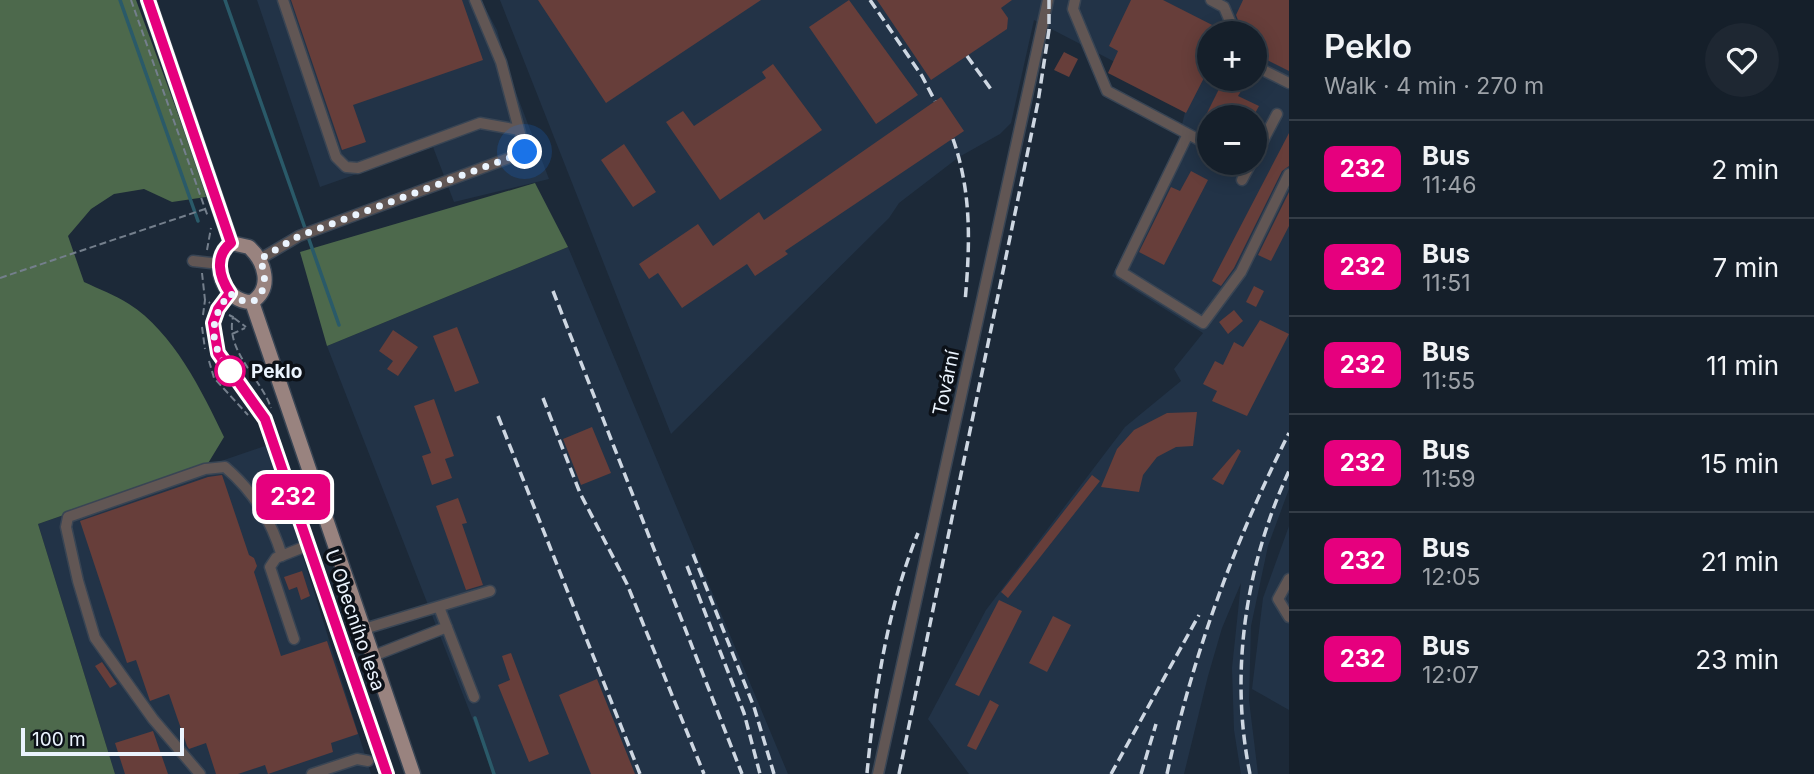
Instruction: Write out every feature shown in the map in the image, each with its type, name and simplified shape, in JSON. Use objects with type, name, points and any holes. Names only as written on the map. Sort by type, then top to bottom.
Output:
[{"type":"main road","points":[[148,0],[231,243]]},
{"type":"main road","points":[[231,243],[243,243],[260,259],[265,275],[263,288],[252,302],[238,300],[230,293],[220,274],[223,252],[231,243]]},
{"type":"main road","name":"U Obecního lesa","points":[[252,302],[413,774]]},
{"type":"street","points":[[283,0],[336,157],[346,167],[358,168],[480,123],[519,130]]},
{"type":"street","points":[[260,259],[313,230],[525,152],[500,62],[475,0]]},
{"type":"street","name":"Tovární","points":[[878,774],[1048,0]]},
{"type":"street","points":[[1075,0],[1073,9],[1107,91],[1197,139]]},
{"type":"street","points":[[1211,0],[1224,7],[1230,21]]},
{"type":"street","points":[[1267,72],[1289,83]]},
{"type":"street","points":[[1267,132],[1277,114]]},
{"type":"street","points":[[1188,134],[1121,272],[1203,323],[1241,272],[1289,174]]},
{"type":"street","points":[[1242,180],[1244,175]]},
{"type":"street","points":[[199,262],[220,264]]},
{"type":"street","points":[[218,309],[230,293]]},
{"type":"street","name":"U Obecního lesa","points":[[218,309],[213,323],[218,353],[265,419],[387,774]]},
{"type":"street","points":[[200,774],[153,719],[95,638],[66,527],[68,517],[205,469],[225,467],[241,481],[264,511],[282,556]]},
{"type":"street","points":[[294,639],[270,568],[282,556],[309,545]]},
{"type":"street","points":[[1289,579],[1279,599],[1289,617]]},
{"type":"street","points":[[364,629],[490,591]]},
{"type":"street","points":[[439,607],[474,698]]},
{"type":"street","points":[[373,656],[447,627]]},
{"type":"street","points":[[312,774],[357,759],[368,761]]},
{"type":"path","points":[[131,0],[212,225],[199,262],[205,300],[233,317],[232,334],[241,358],[266,393],[275,419]]},
{"type":"path","points":[[0,278],[219,204]]},
{"type":"path","points":[[232,334],[246,327]]},
{"type":"path","points":[[215,377],[237,406]]},
{"type":"shaded area","points":[[257,0],[481,0],[497,30],[510,77],[549,179],[454,202],[433,147],[320,187]]},
{"type":"shaded area","points":[[500,0],[1289,0],[1289,489],[1268,546],[1251,626],[1249,700],[1258,774],[1241,774],[1234,730],[1232,668],[1241,583],[1222,628],[1184,774],[969,774],[928,719],[986,610],[1125,427],[1181,381],[1174,369],[1203,333],[1112,276],[1178,141],[1188,100],[1034,20],[1011,123],[1000,134],[959,157],[899,203],[889,218],[671,434]]},
{"type":"shaded area","points":[[568,247],[788,774],[494,774],[327,346]]},
{"type":"shaded area","points":[[268,445],[371,774],[115,774],[38,524]]},
{"type":"shaded area","points":[[1289,526],[1289,710],[1252,689],[1263,598]]},
{"type":"green space","points":[[0,0],[136,0],[202,179],[206,197],[172,202],[144,189],[114,194],[91,209],[68,236],[84,282],[129,304],[159,330],[173,346],[196,382],[224,437],[207,465],[38,524],[115,774],[0,774]]},
{"type":"green space","points":[[535,183],[568,247],[327,346],[300,252]]},
{"type":"building","points":[[291,0],[462,0],[483,60],[353,105],[366,142],[342,150]]},
{"type":"building","points":[[538,0],[761,0],[606,103]]},
{"type":"building","points":[[849,0],[918,95],[876,124],[809,27]]},
{"type":"building","points":[[877,0],[1012,0],[1001,8],[1008,18],[1007,29],[931,80]]},
{"type":"building","points":[[1131,0],[1163,0],[1204,21],[1197,21],[1197,91],[1186,113],[1108,73],[1118,51],[1109,46]]},
{"type":"building","points":[[1243,0],[1289,0],[1289,71],[1267,60],[1267,21],[1238,21],[1236,15]]},
{"type":"building","points":[[1064,52],[1078,59],[1069,77],[1054,70]]},
{"type":"building","points":[[773,64],[822,130],[720,200],[666,122],[683,111],[694,126],[766,78],[762,72]]},
{"type":"building","points":[[1218,91],[1241,91],[1238,96],[1257,105],[1211,105]]},
{"type":"building","points":[[941,97],[964,131],[785,251],[788,254],[755,276],[747,264],[682,308],[658,273],[649,279],[639,264],[698,224],[713,246],[759,212],[764,220]]},
{"type":"building","points":[[1289,133],[1289,166],[1282,171],[1234,268],[1221,286],[1212,281]]},
{"type":"building","points":[[624,144],[656,192],[633,207],[601,160]]},
{"type":"building","points":[[1191,171],[1208,180],[1164,265],[1139,252],[1171,187],[1180,191]]},
{"type":"building","points":[[1289,192],[1289,226],[1271,261],[1258,255]]},
{"type":"building","points":[[1254,286],[1264,291],[1256,307],[1246,302]]},
{"type":"building","points":[[1234,310],[1243,321],[1228,334],[1219,322]]},
{"type":"building","points":[[1260,320],[1289,334],[1247,416],[1212,401],[1217,391],[1203,384],[1215,361],[1223,365],[1234,342],[1243,347]]},
{"type":"building","points":[[457,327],[479,383],[455,392],[433,336]]},
{"type":"building","points":[[393,330],[418,347],[398,376],[387,369],[393,361],[379,351]]},
{"type":"building","points":[[434,399],[454,456],[445,459],[452,478],[432,485],[422,456],[431,453],[414,406]]},
{"type":"building","points":[[1197,412],[1193,446],[1176,447],[1157,457],[1143,475],[1139,492],[1101,487],[1117,449],[1134,430],[1167,413]]},
{"type":"building","points":[[592,427],[611,473],[581,485],[563,439]]},
{"type":"building","points":[[1238,449],[1241,451],[1223,485],[1212,479]]},
{"type":"building","points":[[222,475],[249,555],[254,558],[257,566],[254,572],[281,656],[327,641],[358,734],[331,743],[333,752],[268,774],[265,765],[238,774],[216,774],[206,743],[189,749],[187,746],[169,694],[150,701],[136,660],[127,663],[80,521],[208,477]]},
{"type":"building","points":[[1092,475],[1100,481],[1008,598],[1001,592]]},
{"type":"building","points":[[458,498],[467,523],[462,524],[483,585],[466,590],[436,506]]},
{"type":"building","points":[[302,571],[310,596],[301,600],[297,587],[289,590],[284,577]]},
{"type":"building","points":[[999,600],[1022,611],[979,696],[955,685]]},
{"type":"building","points":[[1053,616],[1071,625],[1047,672],[1029,663]]},
{"type":"building","points":[[511,653],[549,754],[529,762],[498,685],[510,680],[502,656]]},
{"type":"building","points":[[102,662],[117,684],[110,688],[95,666]]},
{"type":"building","points":[[597,679],[635,774],[591,774],[559,695]]},
{"type":"building","points":[[990,700],[999,705],[976,750],[967,746]]},
{"type":"building","points":[[153,731],[168,774],[125,774],[115,743]]},
{"type":"waterway","points":[[120,0],[198,221]]},
{"type":"waterway","points":[[225,0],[339,325]]},
{"type":"waterway","points":[[475,718],[494,774]]},
{"type":"railway","points":[[870,0],[922,76],[935,101]]},
{"type":"railway","points":[[899,774],[1038,102],[1049,30],[1049,0]]},
{"type":"railway","points":[[967,56],[993,92]]},
{"type":"railway","points":[[953,139],[964,179],[968,219],[965,302]]},
{"type":"railway","points":[[553,291],[742,774]]},
{"type":"railway","points":[[543,398],[580,493],[627,584],[704,774]]},
{"type":"railway","points":[[498,416],[640,774]]},
{"type":"railway","points":[[1167,774],[1189,686],[1217,600],[1250,516],[1289,433]]},
{"type":"railway","points":[[1250,774],[1241,697],[1246,619],[1262,543],[1289,471]]},
{"type":"railway","points":[[867,773],[874,712],[890,621],[918,533]]},
{"type":"railway","points":[[693,554],[754,707],[774,774]]},
{"type":"railway","points":[[687,566],[744,713],[760,774]]},
{"type":"railway","points":[[1111,774],[1199,615]]},
{"type":"railway","points":[[1141,774],[1156,724]]},
{"type":"bus line","name":"232","points":[[148,0],[231,243],[223,252],[220,264],[220,274],[230,293],[215,314],[213,340],[225,365],[265,419],[387,774]]},
{"type":"place","name":"Peklo","points":[[230,371]]},
{"type":"route","points":[[230,371],[213,340],[215,314],[230,293],[245,302],[258,298],[265,275],[260,259],[299,236],[525,152]]}]
